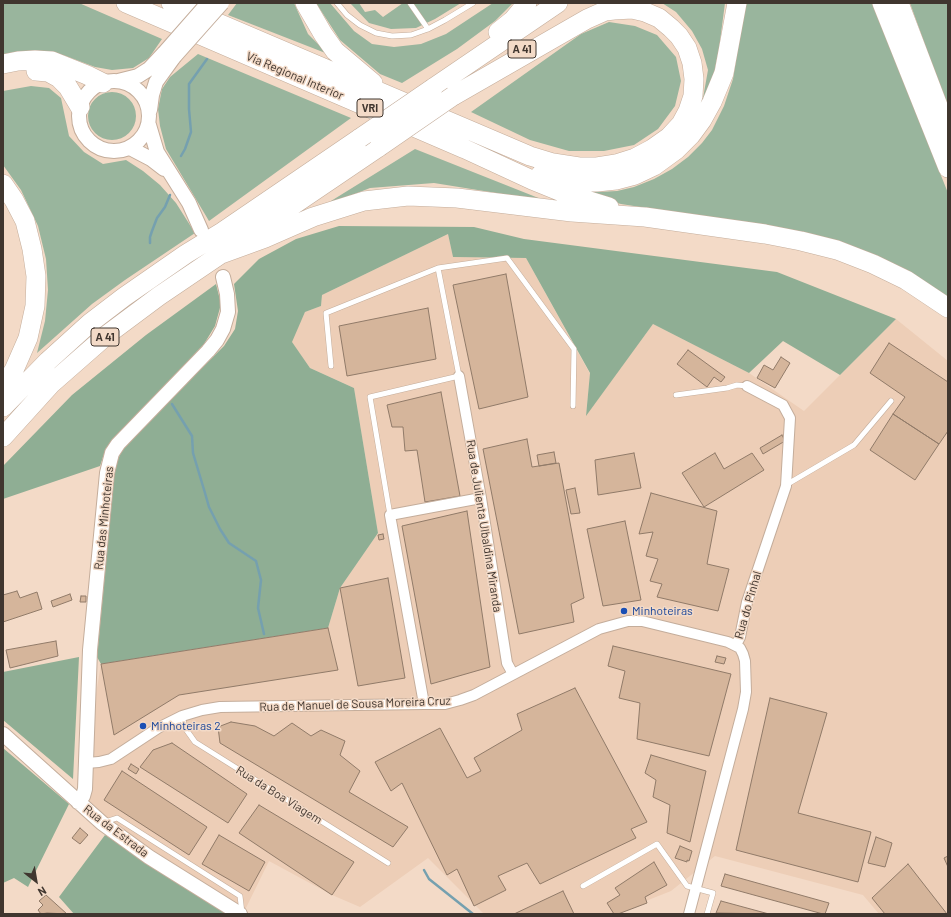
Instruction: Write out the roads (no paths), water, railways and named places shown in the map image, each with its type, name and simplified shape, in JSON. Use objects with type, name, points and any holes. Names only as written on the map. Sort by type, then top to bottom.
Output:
[{"type":"highway","name":"Via Regional Interior","points":[[126,3],[465,149]]},
{"type":"highway","points":[[171,3],[530,156],[553,163],[579,167],[597,167],[616,164],[635,158],[652,149],[669,137],[681,124],[688,111],[693,96],[694,79],[692,63],[687,48],[679,36],[659,18],[645,12],[632,9],[605,11],[443,89]]},
{"type":"highway","points":[[305,3],[323,34],[336,51],[392,97]]},
{"type":"highway","points":[[443,89],[473,49],[512,20],[527,3]]},
{"type":"highway","name":"A 41","points":[[3,436],[51,384],[96,344],[147,305],[220,254],[379,147],[443,89],[558,3]]},
{"type":"highway","name":"A 41","points":[[3,407],[48,361],[90,323],[186,254],[222,232],[360,138],[592,3]]},
{"type":"highway","points":[[465,149],[541,174],[578,182],[616,180],[635,175],[654,166],[676,150],[691,135],[702,120],[712,102],[724,73],[736,3]]},
{"type":"highway","points":[[882,3],[948,168]]},
{"type":"highway","points":[[899,3],[948,132]]},
{"type":"highway","points":[[3,64],[35,60],[52,62],[110,82]]},
{"type":"highway","points":[[3,74],[19,71],[48,72],[59,78],[68,87],[80,107]]},
{"type":"highway","points":[[465,149],[564,193],[646,217]]},
{"type":"highway","points":[[3,184],[14,200],[25,221],[32,249],[36,276],[35,306],[28,338],[14,370],[3,387]]},
{"type":"highway","points":[[220,254],[264,238],[320,214],[364,201],[408,196],[450,197],[572,212],[646,217],[771,235],[831,248],[855,256],[900,277],[922,289],[948,308]]},
{"type":"main road","points":[[208,3],[169,55],[156,82],[152,95],[149,120],[145,134],[138,142],[130,148],[119,152],[107,151],[96,147],[87,140],[81,130],[78,118],[84,96],[92,88],[110,82],[138,76],[149,69],[169,55],[222,3]]},
{"type":"main road","points":[[110,82],[128,83],[144,96],[148,105],[149,120],[157,152],[170,175],[189,203],[201,230]]},
{"type":"main road","points":[[130,148],[151,159],[170,175]]},
{"type":"main road","name":"Rua das Minhoteiras","points":[[78,802],[85,789],[90,650],[107,473],[112,453],[118,444],[217,340],[223,329],[228,312],[227,294],[223,277]]},
{"type":"main road","name":"Rua da Estrada","points":[[3,734],[102,823],[149,857],[241,914]]},
{"type":"street","name":"Rua de Julienta Ulbaldina Miranda","points":[[459,376],[481,498],[507,663],[513,674]]},
{"type":"street","name":"Rua do Pinhal","points":[[689,914],[741,717],[746,692],[745,660],[740,648],[736,645],[740,637],[747,602],[786,486],[790,418],[783,405],[747,386]]},
{"type":"street","points":[[424,704],[390,515],[481,498]]},
{"type":"street","name":"Rua de Manuel de Sousa Moreira Cruz","points":[[86,762],[99,762],[111,759],[158,728],[182,716],[202,710],[220,707],[445,704],[474,695],[599,629],[628,621],[642,621],[736,645]]},
{"type":"lane","points":[[336,3],[346,15],[360,25],[376,33],[392,36],[411,35],[428,29],[473,3]]},
{"type":"lane","points":[[410,3],[428,29]]},
{"type":"lane","points":[[331,366],[326,312],[438,268],[507,258],[574,349],[573,406]]},
{"type":"lane","points":[[390,515],[370,397],[459,376],[438,268]]},
{"type":"lane","points":[[676,395],[737,385],[747,386]]},
{"type":"lane","points":[[786,486],[854,445],[892,401]]},
{"type":"lane","name":"Rua da Boa Viagem","points":[[182,716],[185,728],[195,742],[388,863]]},
{"type":"lane","points":[[583,886],[657,844],[687,886],[713,893],[707,914]]},
{"type":"waterway","points":[[181,156],[191,132],[189,84],[207,59]]},
{"type":"waterway","points":[[150,243],[150,237],[157,218],[165,207],[170,195]]},
{"type":"waterway","points":[[172,404],[192,436],[193,453],[209,507],[220,529],[229,543],[256,561],[261,580],[258,608],[264,634]]},
{"type":"waterway","points":[[424,870],[429,879],[473,914]]},
{"type":"place","name":"Minhoteiras","points":[[624,611]]},
{"type":"place","name":"Minhoteiras 2","points":[[143,726]]}]
